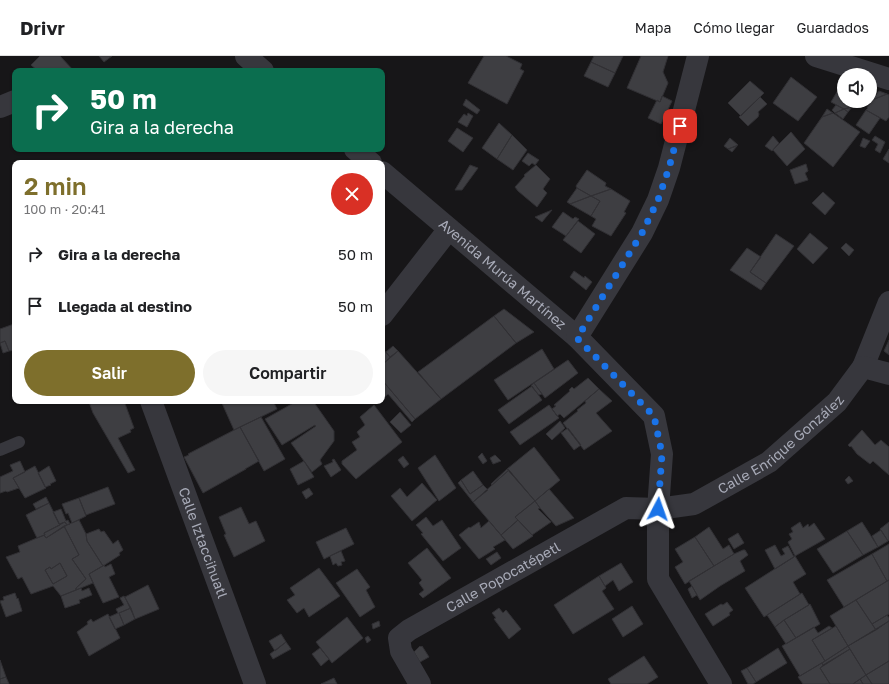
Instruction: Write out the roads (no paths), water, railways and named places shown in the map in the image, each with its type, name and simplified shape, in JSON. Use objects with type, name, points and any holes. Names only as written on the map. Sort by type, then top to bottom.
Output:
[{"type":"street","points":[[246,56],[260,68]]},
{"type":"street","points":[[577,338],[642,233],[658,200],[669,168],[698,56]]},
{"type":"street","points":[[816,56],[889,79]]},
{"type":"street","points":[[0,107],[12,102]]},
{"type":"street","points":[[359,152],[368,160]]},
{"type":"street","name":"Avenida Murúa Martínez","points":[[385,175],[577,338],[654,416],[662,454],[658,509],[658,579],[721,684]]},
{"type":"street","points":[[385,311],[449,229]]},
{"type":"street","name":"Calle Enrique González","points":[[658,509],[694,504],[769,462],[837,402],[863,367],[889,302]]},
{"type":"street","points":[[863,367],[889,374]]},
{"type":"street","name":"Calle Iztaccihuatl","points":[[152,404],[255,684]]},
{"type":"street","name":"Calle Popocatépetl","points":[[420,684],[401,651],[399,638],[409,630],[626,508],[658,509]]},
{"type":"lane","points":[[0,450],[19,442]]}]
